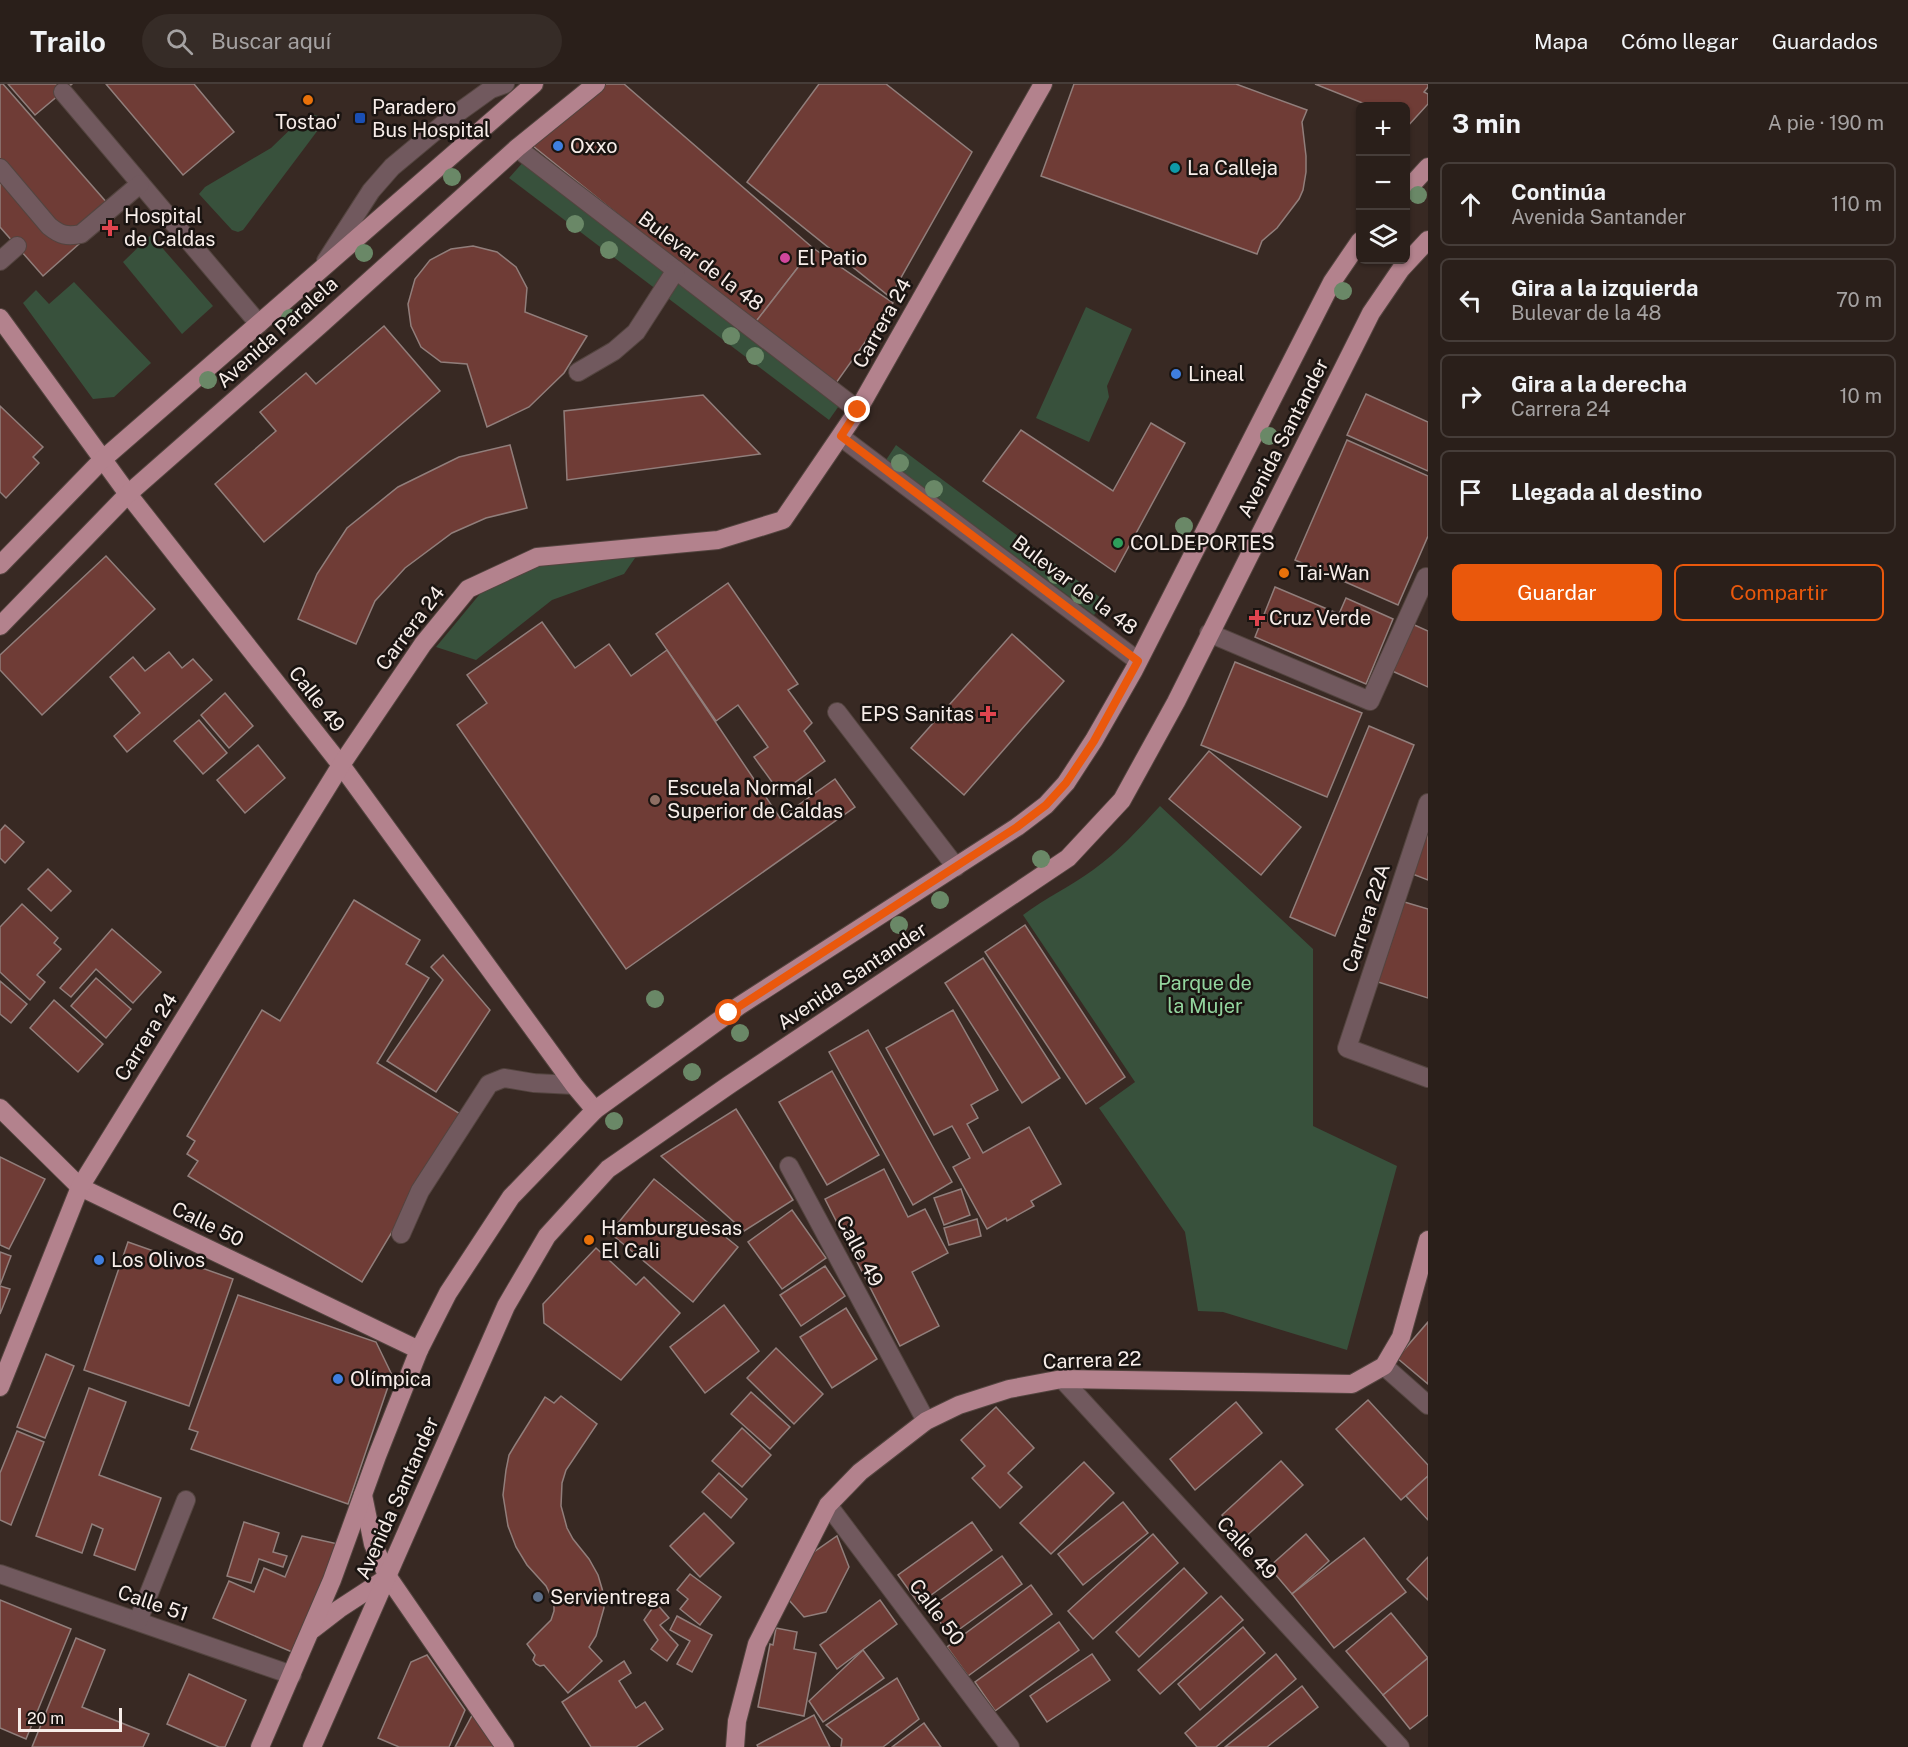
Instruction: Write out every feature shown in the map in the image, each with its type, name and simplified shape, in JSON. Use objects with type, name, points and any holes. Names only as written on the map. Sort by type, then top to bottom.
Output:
[{"type":"main road","name":"Avenida Paralela","points":[[0,565],[102,460],[534,84]]},
{"type":"main road","name":"Avenida Paralela","points":[[0,626],[128,494],[517,148],[596,84]]},
{"type":"main road","name":"Carrera 24","points":[[0,1387],[80,1187],[341,765],[423,644],[468,589],[537,557],[718,540],[783,520],[858,410],[1043,84]]},
{"type":"main road","points":[[1410,187],[1428,167]]},
{"type":"main road","name":"Avenida Santander","points":[[312,1747],[506,1306],[548,1236],[608,1169],[729,1085],[1068,858],[1122,800],[1176,702],[1371,313],[1401,269],[1428,240]]},
{"type":"main road","name":"Avenida Santander","points":[[260,1747],[332,1580],[419,1350],[448,1293],[511,1197],[595,1110],[739,1006],[1039,811],[1059,791],[1094,741],[1138,661],[1332,282],[1356,247]]},
{"type":"main road","name":"Calle 49","points":[[0,318],[102,460],[341,765],[574,1085],[595,1110]]},
{"type":"main road","name":"Calle 50","points":[[0,1108],[80,1187],[419,1350]]},
{"type":"main road","points":[[1384,1366],[1401,1337],[1428,1240]]},
{"type":"main road","name":"Carrera 22","points":[[735,1747],[737,1721],[757,1644],[828,1505],[860,1472],[926,1421],[959,1405],[1009,1389],[1062,1379],[1352,1384],[1384,1366]]},
{"type":"main road","points":[[363,1495],[373,1544],[388,1577],[505,1747]]},
{"type":"main road","points":[[311,1631],[339,1609],[388,1577]]},
{"type":"street","points":[[320,271],[371,190],[392,167],[452,117],[491,89],[505,84]]},
{"type":"street","points":[[63,92],[258,324]]},
{"type":"street","name":"Bulevar de la 48","points":[[517,148],[858,410]]},
{"type":"street","points":[[0,168],[50,226],[59,234],[68,237],[81,234],[141,184]]},
{"type":"street","points":[[0,261],[17,246]]},
{"type":"street","points":[[578,372],[614,351],[636,332],[676,270]]},
{"type":"street","name":"Bulevar de la 48","points":[[841,436],[1138,661]]},
{"type":"street","points":[[1209,633],[1370,701],[1426,577]]},
{"type":"street","points":[[837,711],[956,867]]},
{"type":"street","name":"Carrera 22A","points":[[1428,803],[1347,1048],[1428,1078]]},
{"type":"street","points":[[401,1234],[420,1191],[489,1084],[504,1078],[534,1083],[574,1085]]},
{"type":"street","name":"Calle 49","points":[[789,1166],[926,1421]]},
{"type":"street","points":[[1384,1366],[1428,1405]]},
{"type":"street","name":"Calle 49","points":[[1062,1379],[1400,1747]]},
{"type":"street","points":[[138,1621],[186,1500]]},
{"type":"street","name":"Calle 50","points":[[828,1505],[1010,1747]]},
{"type":"street","name":"Calle 51","points":[[0,1574],[292,1675]]},
{"type":"green space","points":[[314,115],[323,117],[324,122],[243,230],[238,232],[232,230],[199,194],[205,187],[271,148],[300,120]]},
{"type":"green space","points":[[525,160],[841,403],[829,420],[509,178]]},
{"type":"green space","points":[[151,235],[213,306],[182,334],[123,262]]},
{"type":"green space","points":[[74,282],[151,363],[114,397],[93,399],[23,303],[36,290],[49,304]]},
{"type":"green space","points":[[1086,307],[1132,329],[1107,386],[1109,397],[1089,442],[1036,418]]},
{"type":"green space","points":[[896,445],[1105,601],[1094,615],[886,460]]},
{"type":"green space","points":[[646,542],[624,574],[552,600],[476,660],[436,647],[508,560]]},
{"type":"green space","name":"Parque de la Mujer","points":[[1160,806],[1313,949],[1313,1126],[1397,1166],[1347,1350],[1223,1312],[1198,1311],[1185,1232],[1099,1108],[1135,1082],[1023,915],[1102,863],[1128,840]]},
{"type":"building","points":[[0,84],[3,84],[115,212],[43,276],[0,227]]},
{"type":"building","points":[[8,84],[72,84],[35,115]]},
{"type":"building","points":[[106,84],[194,84],[234,132],[183,175]]},
{"type":"building","points":[[606,84],[624,84],[813,248],[754,324],[533,146]]},
{"type":"building","points":[[819,84],[886,84],[972,152],[890,297],[747,182]]},
{"type":"building","name":"La Calleja","points":[[1074,84],[1236,84],[1307,110],[1302,122],[1306,172],[1299,199],[1277,228],[1262,241],[1257,254],[1041,176]]},
{"type":"building","points":[[1315,84],[1428,84],[1424,92],[1428,94],[1428,104],[1410,124],[1410,102],[1360,102]]},
{"type":"building","points":[[473,246],[497,252],[516,267],[527,288],[525,312],[587,336],[564,373],[529,407],[487,427],[467,364],[441,362],[421,347],[411,326],[408,304],[415,279],[430,260],[451,249]]},
{"type":"building","points":[[813,248],[893,303],[836,383],[754,324]]},
{"type":"building","points":[[384,326],[440,391],[264,542],[215,484],[276,431],[260,412],[306,373],[316,384]]},
{"type":"building","points":[[1366,394],[1428,422],[1428,471],[1347,435]]},
{"type":"building","points":[[703,395],[760,454],[567,480],[564,411]]},
{"type":"building","points":[[0,406],[43,447],[33,457],[39,463],[6,498],[0,492]]},
{"type":"building","points":[[1151,423],[1185,443],[1115,572],[983,481],[1021,430],[1113,491]]},
{"type":"building","points":[[1347,440],[1428,476],[1428,536],[1398,605],[1295,560]]},
{"type":"building","points":[[510,445],[527,508],[486,518],[452,533],[405,568],[375,601],[356,644],[298,619],[317,574],[347,528],[398,487],[459,457]]},
{"type":"building","points":[[106,556],[155,609],[42,715],[0,670],[0,655]]},
{"type":"building","points":[[728,583],[798,684],[788,690],[812,723],[804,731],[825,761],[780,793],[754,757],[768,747],[738,705],[716,721],[656,634]]},
{"type":"building","points":[[1275,587],[1339,614],[1346,598],[1393,619],[1366,684],[1255,637]]},
{"type":"building","points":[[542,622],[575,668],[609,644],[631,676],[667,650],[780,818],[835,779],[855,807],[626,969],[457,725],[487,703],[467,675]]},
{"type":"building","points":[[1410,623],[1428,631],[1428,687],[1390,670]]},
{"type":"building","name":"EPS Sanitas","points":[[1012,634],[1064,681],[964,795],[911,748]]},
{"type":"building","points":[[169,652],[182,668],[193,659],[212,680],[127,752],[114,736],[140,713],[110,677],[133,657],[145,671]]},
{"type":"building","points":[[1235,662],[1362,713],[1327,797],[1201,745]]},
{"type":"building","points":[[225,693],[253,726],[229,748],[201,715]]},
{"type":"building","points":[[199,720],[227,753],[203,774],[174,741]]},
{"type":"building","points":[[1369,726],[1414,745],[1335,936],[1290,917]]},
{"type":"building","points":[[258,745],[285,778],[245,813],[217,780]]},
{"type":"building","points":[[1209,751],[1301,827],[1261,875],[1169,799]]},
{"type":"building","points":[[1428,821],[1428,880],[1410,873]]},
{"type":"building","points":[[5,825],[24,842],[5,863],[0,858],[0,831]]},
{"type":"building","points":[[48,869],[71,891],[51,911],[28,889]]},
{"type":"building","points":[[354,900],[420,940],[406,964],[429,978],[377,1063],[462,1115],[362,1282],[188,1176],[198,1161],[187,1154],[195,1141],[187,1136],[262,1010],[280,1021]]},
{"type":"building","points":[[1401,901],[1428,909],[1428,998],[1375,981]]},
{"type":"building","points":[[22,904],[58,938],[54,943],[61,949],[37,975],[45,982],[30,1000],[0,972],[0,927]]},
{"type":"building","points":[[1025,925],[1125,1077],[1086,1104],[985,952]]},
{"type":"building","points":[[112,929],[161,972],[133,1003],[96,969],[71,997],[60,988]]},
{"type":"building","points":[[443,955],[490,1010],[436,1092],[387,1061],[443,980],[431,967]]},
{"type":"building","points":[[983,958],[1060,1078],[1022,1103],[945,983]]},
{"type":"building","points":[[96,978],[131,1009],[106,1038],[71,1006]]},
{"type":"building","points":[[0,981],[27,1004],[11,1023],[0,1014]]},
{"type":"building","points":[[54,1000],[103,1044],[78,1072],[30,1028]]},
{"type":"building","points":[[953,1010],[998,1090],[971,1105],[978,1118],[967,1124],[983,1153],[1029,1127],[1061,1184],[1031,1201],[1034,1206],[987,1229],[953,1167],[970,1158],[952,1126],[934,1135],[886,1048]]},
{"type":"building","points":[[868,1030],[952,1182],[913,1205],[829,1052]]},
{"type":"building","points":[[832,1071],[879,1155],[827,1185],[779,1102]]},
{"type":"building","points":[[736,1109],[793,1200],[744,1231],[661,1156]]},
{"type":"building","points":[[0,1157],[45,1179],[9,1249],[0,1245]]},
{"type":"building","points":[[884,1169],[908,1217],[925,1209],[948,1253],[912,1272],[939,1326],[900,1346],[825,1199]]},
{"type":"building","points":[[654,1179],[738,1247],[693,1302],[610,1233]]},
{"type":"building","points":[[961,1189],[970,1215],[944,1225],[934,1198]]},
{"type":"building","points":[[792,1210],[826,1258],[782,1289],[748,1242]]},
{"type":"building","points":[[977,1219],[981,1236],[949,1245],[944,1228]]},
{"type":"building","points":[[128,1242],[233,1279],[189,1406],[84,1370]]},
{"type":"building","points":[[596,1248],[636,1285],[644,1277],[680,1313],[621,1380],[544,1323],[543,1304]]},
{"type":"building","points":[[0,1252],[11,1256],[0,1285]]},
{"type":"building","points":[[825,1266],[845,1296],[801,1326],[780,1295]]},
{"type":"building","points":[[0,1286],[10,1289],[0,1314]]},
{"type":"building","points":[[238,1295],[376,1342],[392,1375],[348,1504],[191,1449],[198,1432],[189,1429]]},
{"type":"building","points":[[724,1305],[759,1351],[705,1393],[670,1347]]},
{"type":"building","points":[[846,1308],[877,1359],[832,1388],[800,1337]]},
{"type":"building","points":[[1428,1322],[1428,1384],[1397,1358]]},
{"type":"building","points":[[776,1348],[823,1394],[794,1424],[747,1378]]},
{"type":"building","points":[[46,1354],[74,1366],[45,1438],[17,1427]]},
{"type":"building","points":[[89,1388],[126,1402],[99,1475],[161,1498],[135,1570],[94,1555],[103,1529],[92,1524],[82,1553],[36,1536]]},
{"type":"building","points":[[751,1392],[790,1427],[770,1449],[731,1414]]},
{"type":"building","points":[[561,1396],[597,1424],[566,1470],[562,1483],[561,1506],[567,1528],[598,1575],[603,1592],[604,1608],[596,1636],[589,1647],[602,1661],[568,1693],[544,1665],[536,1664],[533,1660],[535,1655],[527,1644],[551,1620],[554,1603],[546,1586],[527,1565],[516,1547],[508,1526],[503,1495],[509,1455],[545,1397],[554,1403]]},
{"type":"building","points":[[1368,1400],[1428,1465],[1428,1476],[1401,1500],[1336,1429]]},
{"type":"building","points":[[1236,1402],[1262,1433],[1195,1490],[1170,1459]]},
{"type":"building","points":[[996,1407],[1034,1448],[1008,1473],[1022,1487],[1000,1508],[972,1478],[985,1466],[961,1440]]},
{"type":"building","points":[[742,1428],[771,1455],[742,1487],[712,1461]]},
{"type":"building","points":[[17,1431],[44,1442],[11,1525],[0,1520],[0,1473]]},
{"type":"building","points":[[1281,1461],[1303,1485],[1243,1539],[1222,1515]]},
{"type":"building","points":[[1084,1462],[1114,1493],[1051,1554],[1020,1523]]},
{"type":"building","points":[[719,1473],[747,1499],[731,1518],[702,1492]]},
{"type":"building","points":[[1428,1476],[1428,1520],[1406,1496]]},
{"type":"building","points":[[1123,1502],[1148,1533],[1083,1585],[1058,1554]]},
{"type":"building","points":[[704,1513],[734,1543],[700,1577],[670,1546]]},
{"type":"building","points":[[244,1522],[279,1533],[273,1552],[287,1556],[283,1567],[259,1559],[251,1583],[227,1576]]},
{"type":"building","points":[[972,1522],[992,1550],[919,1604],[898,1575]]},
{"type":"building","points":[[1153,1534],[1178,1563],[1093,1639],[1068,1611]]},
{"type":"building","points":[[1306,1534],[1329,1561],[1292,1594],[1269,1567]]},
{"type":"building","points":[[302,1536],[338,1544],[292,1652],[213,1618],[229,1581],[254,1592],[264,1568],[285,1577]]},
{"type":"building","points":[[837,1536],[849,1567],[826,1612],[804,1617],[788,1599],[798,1563]]},
{"type":"building","points":[[1364,1538],[1406,1592],[1334,1648],[1292,1594]]},
{"type":"building","points":[[1002,1556],[1022,1584],[950,1636],[930,1608]]},
{"type":"building","points":[[1428,1557],[1428,1600],[1407,1579]]},
{"type":"building","points":[[1184,1568],[1207,1593],[1139,1657],[1116,1632]]},
{"type":"building","points":[[690,1574],[721,1597],[700,1625],[680,1609],[688,1599],[677,1590]]},
{"type":"building","points":[[1031,1585],[1052,1614],[968,1676],[947,1647]]},
{"type":"building","points":[[1221,1596],[1243,1620],[1160,1694],[1138,1670]]},
{"type":"building","points":[[0,1600],[71,1629],[26,1739],[0,1728]]},
{"type":"building","points":[[880,1600],[897,1624],[837,1669],[820,1645]]},
{"type":"building","points":[[656,1603],[669,1618],[660,1625],[678,1645],[667,1661],[651,1649],[658,1640],[644,1620]]},
{"type":"building","points":[[1391,1613],[1428,1658],[1383,1695],[1346,1651]]},
{"type":"building","points":[[677,1616],[712,1635],[692,1672],[677,1664],[690,1641],[670,1630]]},
{"type":"building","points":[[1059,1622],[1079,1650],[995,1711],[975,1682]]},
{"type":"building","points":[[1243,1627],[1265,1653],[1200,1710],[1178,1684]]},
{"type":"building","points":[[776,1628],[797,1632],[794,1649],[816,1653],[804,1716],[758,1707],[770,1644],[773,1645]]},
{"type":"building","points":[[76,1638],[105,1650],[82,1707],[149,1734],[143,1747],[32,1747]]},
{"type":"building","points":[[863,1650],[884,1678],[823,1722],[809,1701]]},
{"type":"building","points":[[1092,1654],[1110,1680],[1047,1722],[1030,1696]]},
{"type":"building","points":[[1276,1654],[1296,1679],[1216,1747],[1197,1747],[1185,1733]]},
{"type":"building","points":[[427,1655],[465,1710],[449,1747],[399,1747],[378,1738],[411,1662]]},
{"type":"building","points":[[1428,1658],[1428,1715],[1410,1729],[1383,1695]]},
{"type":"building","points":[[624,1661],[631,1673],[619,1681],[636,1708],[645,1702],[663,1729],[636,1747],[591,1747],[562,1702]]},
{"type":"building","points":[[189,1674],[246,1700],[225,1747],[219,1747],[167,1724]]},
{"type":"building","points":[[897,1678],[919,1719],[883,1747],[841,1747],[842,1739],[826,1725]]},
{"type":"building","points":[[1302,1686],[1318,1707],[1267,1747],[1225,1747]]},
{"type":"building","points":[[475,1710],[500,1747],[455,1747]]},
{"type":"building","points":[[814,1715],[830,1747],[758,1747],[757,1745]]},
{"type":"building","points":[[924,1723],[941,1747],[892,1747]]},
{"type":"place","name":"Tostao'","points":[[308,100]]},
{"type":"place","name":"Paradero Bus Hospital","points":[[360,118]]},
{"type":"place","name":"Oxxo","points":[[558,146]]},
{"type":"place","name":"La Calleja","points":[[1175,168]]},
{"type":"place","name":"Hospital de Caldas","points":[[110,228]]},
{"type":"place","name":"El Patio","points":[[785,258]]},
{"type":"place","name":"Lineal","points":[[1176,374]]},
{"type":"place","name":"COLDEPORTES","points":[[1118,543]]},
{"type":"place","name":"Tai-Wan","points":[[1284,573]]},
{"type":"place","name":"Cruz Verde","points":[[1257,618]]},
{"type":"place","name":"EPS Sanitas","points":[[988,714]]},
{"type":"place","name":"Escuela Normal Superior de Caldas","points":[[655,800]]},
{"type":"place","name":"Hamburguesas El Cali","points":[[589,1240]]},
{"type":"place","name":"Los Olivos","points":[[99,1260]]},
{"type":"place","name":"Olímpica","points":[[338,1379]]},
{"type":"place","name":"Servientrega","points":[[538,1597]]},
{"type":"route","points":[[729,1013],[1017,827],[1046,805],[1066,783],[1094,741],[1138,661],[841,436],[858,410]]}]
